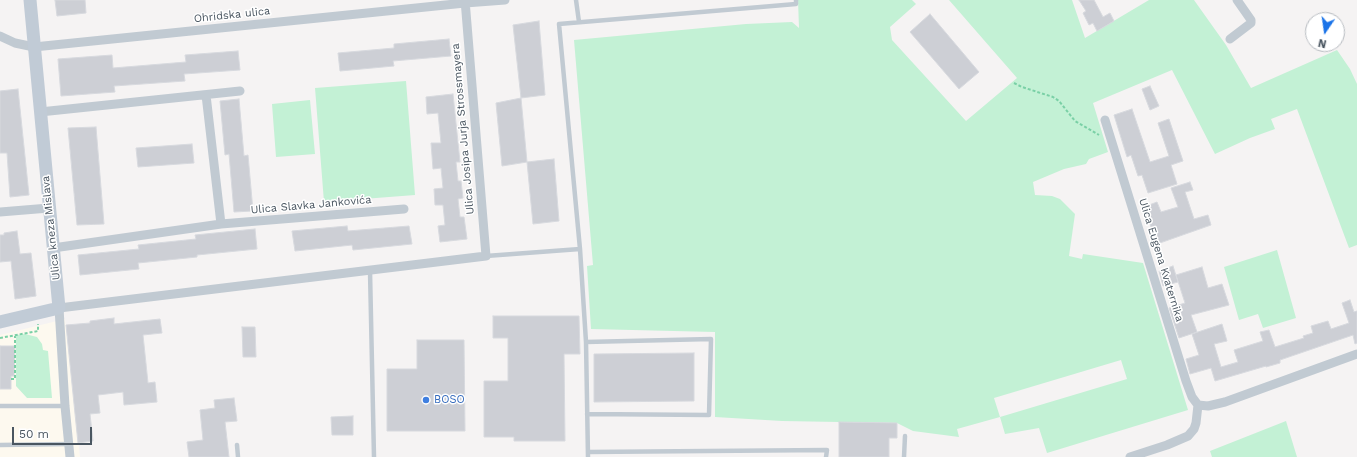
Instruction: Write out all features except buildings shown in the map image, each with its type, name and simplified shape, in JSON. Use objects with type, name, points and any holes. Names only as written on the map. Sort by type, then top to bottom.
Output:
[{"type":"main road","name":"Ulica kneza Mislava","points":[[30,0],[59,308]]},
{"type":"main road","points":[[0,322],[59,308]]},
{"type":"street","name":"Ohridska ulica","points":[[0,36],[14,44],[34,48],[465,1],[504,0]]},
{"type":"street","points":[[1230,39],[1252,23],[1237,0]]},
{"type":"street","name":"Ulica Josipa Jurja Strossmayera","points":[[465,1],[486,256]]},
{"type":"street","points":[[40,112],[240,91]]},
{"type":"street","points":[[206,94],[221,224]]},
{"type":"street","name":"Ulica Eugena Kvaternika","points":[[1105,120],[1186,381],[1192,397],[1198,405]]},
{"type":"street","points":[[0,212],[49,208]]},
{"type":"street","name":"Ulica Slavka Jankovića","points":[[53,248],[221,224],[404,209]]},
{"type":"street","points":[[59,308],[486,256]]},
{"type":"street","name":"Ulica kneza Mislava","points":[[59,308],[65,406],[70,457]]},
{"type":"street","points":[[1130,457],[1188,436],[1194,429],[1196,423],[1198,405],[1208,406],[1225,402],[1357,354]]},
{"type":"lane","points":[[576,0],[579,22]]},
{"type":"lane","points":[[796,0],[796,4],[559,24],[580,249],[586,342],[588,454],[827,450],[826,457]]},
{"type":"lane","points":[[486,256],[580,249]]},
{"type":"lane","points":[[370,271],[374,457]]},
{"type":"lane","points":[[586,342],[711,339],[709,415],[587,414]]},
{"type":"lane","points":[[0,406],[65,406]]},
{"type":"lane","points":[[904,457],[905,436]]},
{"type":"lane","points":[[0,445],[68,444]]},
{"type":"lane","points":[[237,445],[238,457]]},
{"type":"path","points":[[1014,83],[1053,97],[1059,101],[1075,121],[1112,143]]},
{"type":"path","points":[[0,338],[38,331],[37,313]]},
{"type":"path","points":[[11,379],[15,379],[15,335]]},
{"type":"shaded area","points":[[65,319],[80,457],[0,457],[0,335]]},
{"type":"green space","points":[[798,0],[912,0],[916,4],[890,27],[892,40],[966,121],[1017,78],[949,0],[1072,0],[1085,38],[1149,0],[1194,0],[1226,45],[1251,88],[1332,52],[1338,52],[1350,69],[1357,84],[1357,245],[1349,248],[1297,109],[1271,119],[1275,129],[1250,138],[1215,154],[1172,70],[1093,103],[1108,152],[1089,159],[1086,164],[1064,169],[1033,182],[1035,195],[1052,196],[1060,199],[1075,214],[1069,256],[1082,259],[1083,254],[1143,263],[1188,410],[1047,453],[1039,428],[1005,434],[1000,417],[957,429],[959,437],[913,431],[897,423],[782,421],[715,417],[715,332],[591,329],[587,266],[593,265],[574,40],[746,24],[792,22],[799,28]],"holes":[[[1121,360],[1127,379],[1000,417],[994,398]]]},
{"type":"green space","points":[[406,81],[415,195],[324,202],[315,88]]},
{"type":"green space","points":[[310,100],[315,154],[276,157],[272,104]]},
{"type":"green space","points":[[1277,250],[1296,318],[1263,328],[1258,314],[1239,320],[1224,267]]},
{"type":"green space","points":[[25,334],[37,337],[42,344],[43,350],[48,351],[52,398],[27,398],[16,386],[16,335]]},
{"type":"green space","points":[[1286,421],[1297,457],[1212,457],[1210,451]]},
{"type":"place","name":"BOSO","points":[[426,400]]}]
